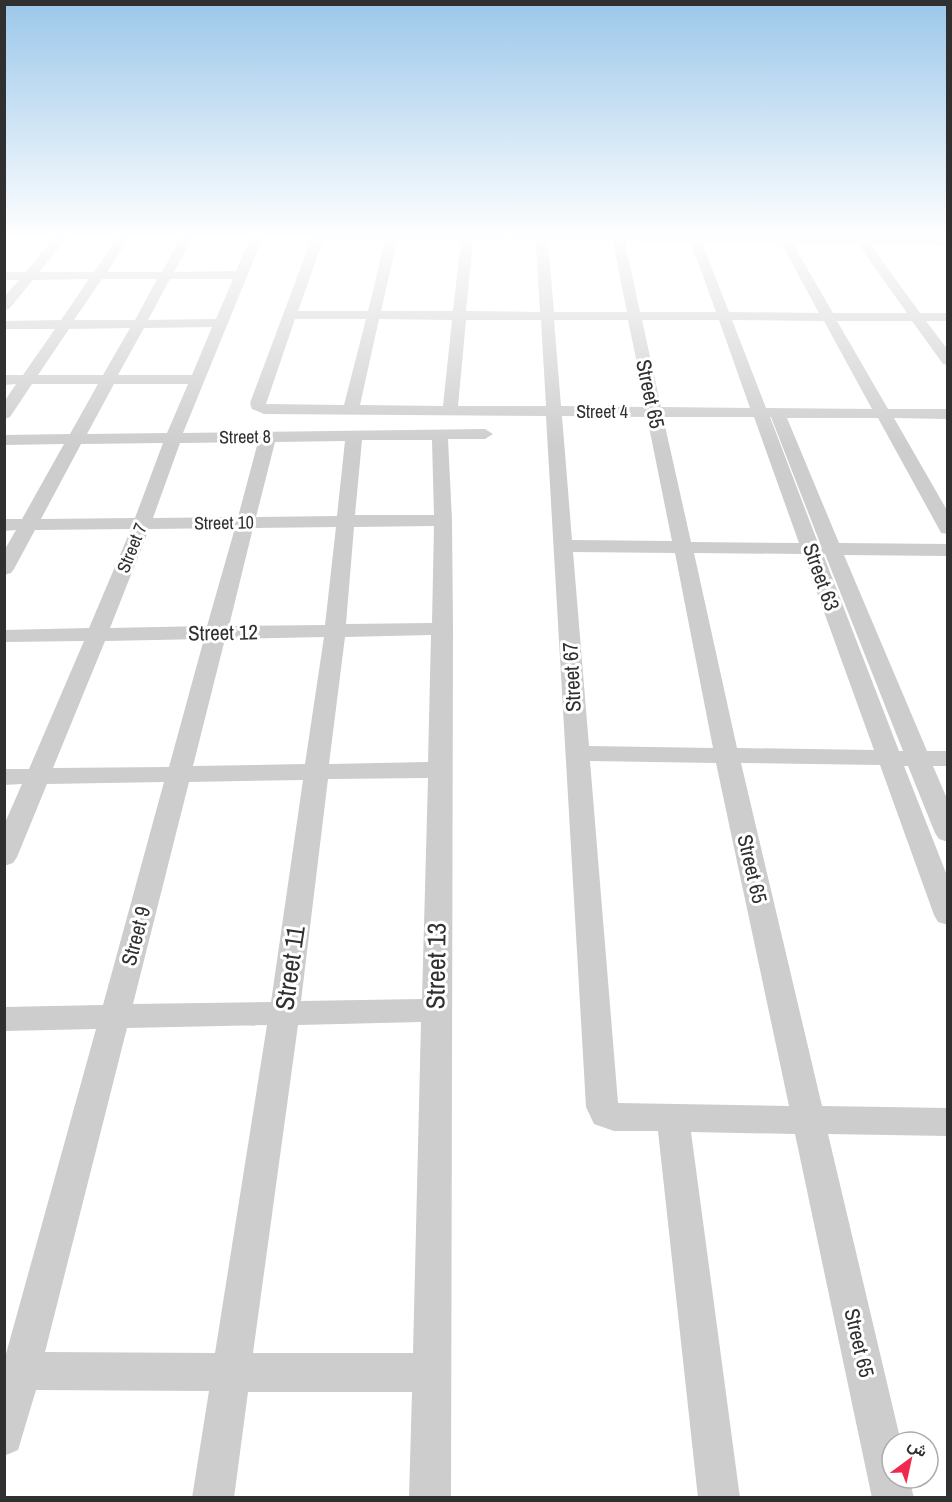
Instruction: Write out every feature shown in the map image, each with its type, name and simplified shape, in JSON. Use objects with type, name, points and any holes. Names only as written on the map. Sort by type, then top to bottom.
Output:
[{"type":"street","points":[[4,414],[77,307]]},
{"type":"street","points":[[4,569],[148,307]]},
{"type":"street","name":"Street 7","points":[[4,857],[97,635],[142,524],[173,438],[229,307]]},
{"type":"street","points":[[292,307],[289,315],[948,317]]},
{"type":"street","name":"Street 11","points":[[213,1497],[284,1013],[335,631],[353,423],[375,307]]},
{"type":"street","name":"Street 13","points":[[430,1497],[438,770],[445,423],[459,307]]},
{"type":"street","name":"Street 67","points":[[546,307],[602,1107],[606,1114],[614,1117],[673,1118]]},
{"type":"street","name":"Street 65","points":[[631,307],[727,756],[894,1497]]},
{"type":"street","name":"Street 63","points":[[728,307],[768,413],[811,549],[948,915]]},
{"type":"street","points":[[822,307],[948,529]]},
{"type":"street","points":[[908,307],[948,361]]},
{"type":"street","name":"Street 4","points":[[289,315],[258,406],[264,409],[353,423],[445,423],[554,411],[948,414]]},
{"type":"street","points":[[4,325],[222,323]]},
{"type":"street","points":[[4,380],[199,379]]},
{"type":"street","name":"Street 63","points":[[768,413],[832,549],[948,833]]},
{"type":"street","name":"Street 8","points":[[4,440],[268,437],[353,423],[445,423],[485,434]]},
{"type":"street","name":"Street 9","points":[[4,1436],[268,437]]},
{"type":"street","name":"Street 10","points":[[4,525],[443,520]]},
{"type":"street","points":[[564,546],[948,550]]},
{"type":"street","name":"Street 12","points":[[4,636],[442,629]]},
{"type":"street","points":[[576,753],[948,759]]},
{"type":"street","points":[[4,777],[438,770]]},
{"type":"street","points":[[4,1019],[436,1010]]},
{"type":"street","points":[[719,1497],[673,1118],[948,1122]]},
{"type":"street","points":[[21,1371],[431,1373]]}]
